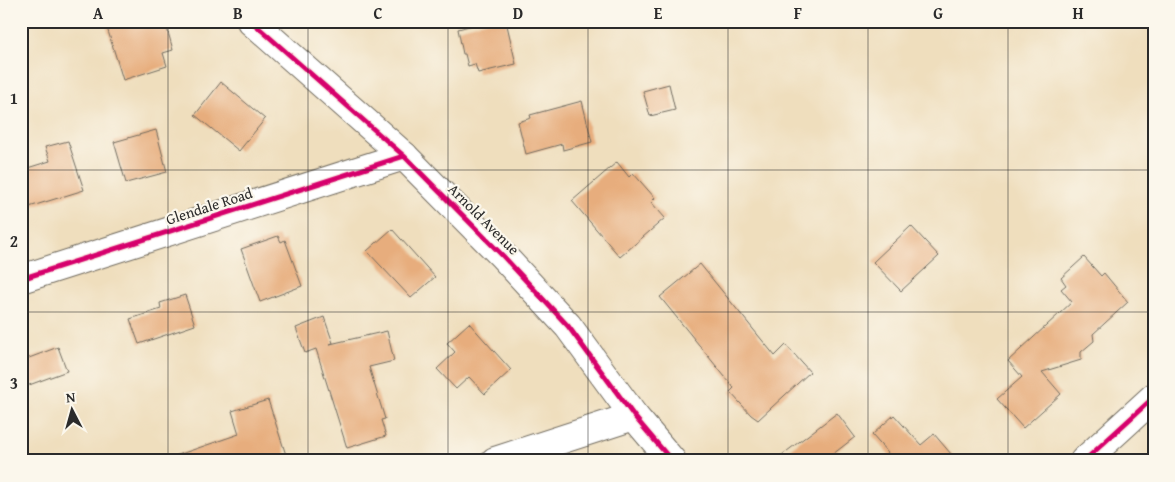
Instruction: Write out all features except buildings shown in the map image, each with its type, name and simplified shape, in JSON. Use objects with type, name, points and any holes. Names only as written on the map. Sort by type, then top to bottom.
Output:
[{"type":"street","name":"Arnold Avenue","points":[[251,21],[404,156],[503,256],[568,326],[634,416],[672,461]]},
{"type":"street","name":"Glendale Road","points":[[21,279],[404,156]]},
{"type":"street","points":[[1084,461],[1154,397]]},
{"type":"street","points":[[495,461],[634,416]]},
{"type":"cycle path","points":[[251,21],[404,156],[503,256],[568,326],[634,416],[672,461]]},
{"type":"cycle path","points":[[21,279],[404,156]]},
{"type":"cycle path","points":[[1084,461],[1154,397]]}]
